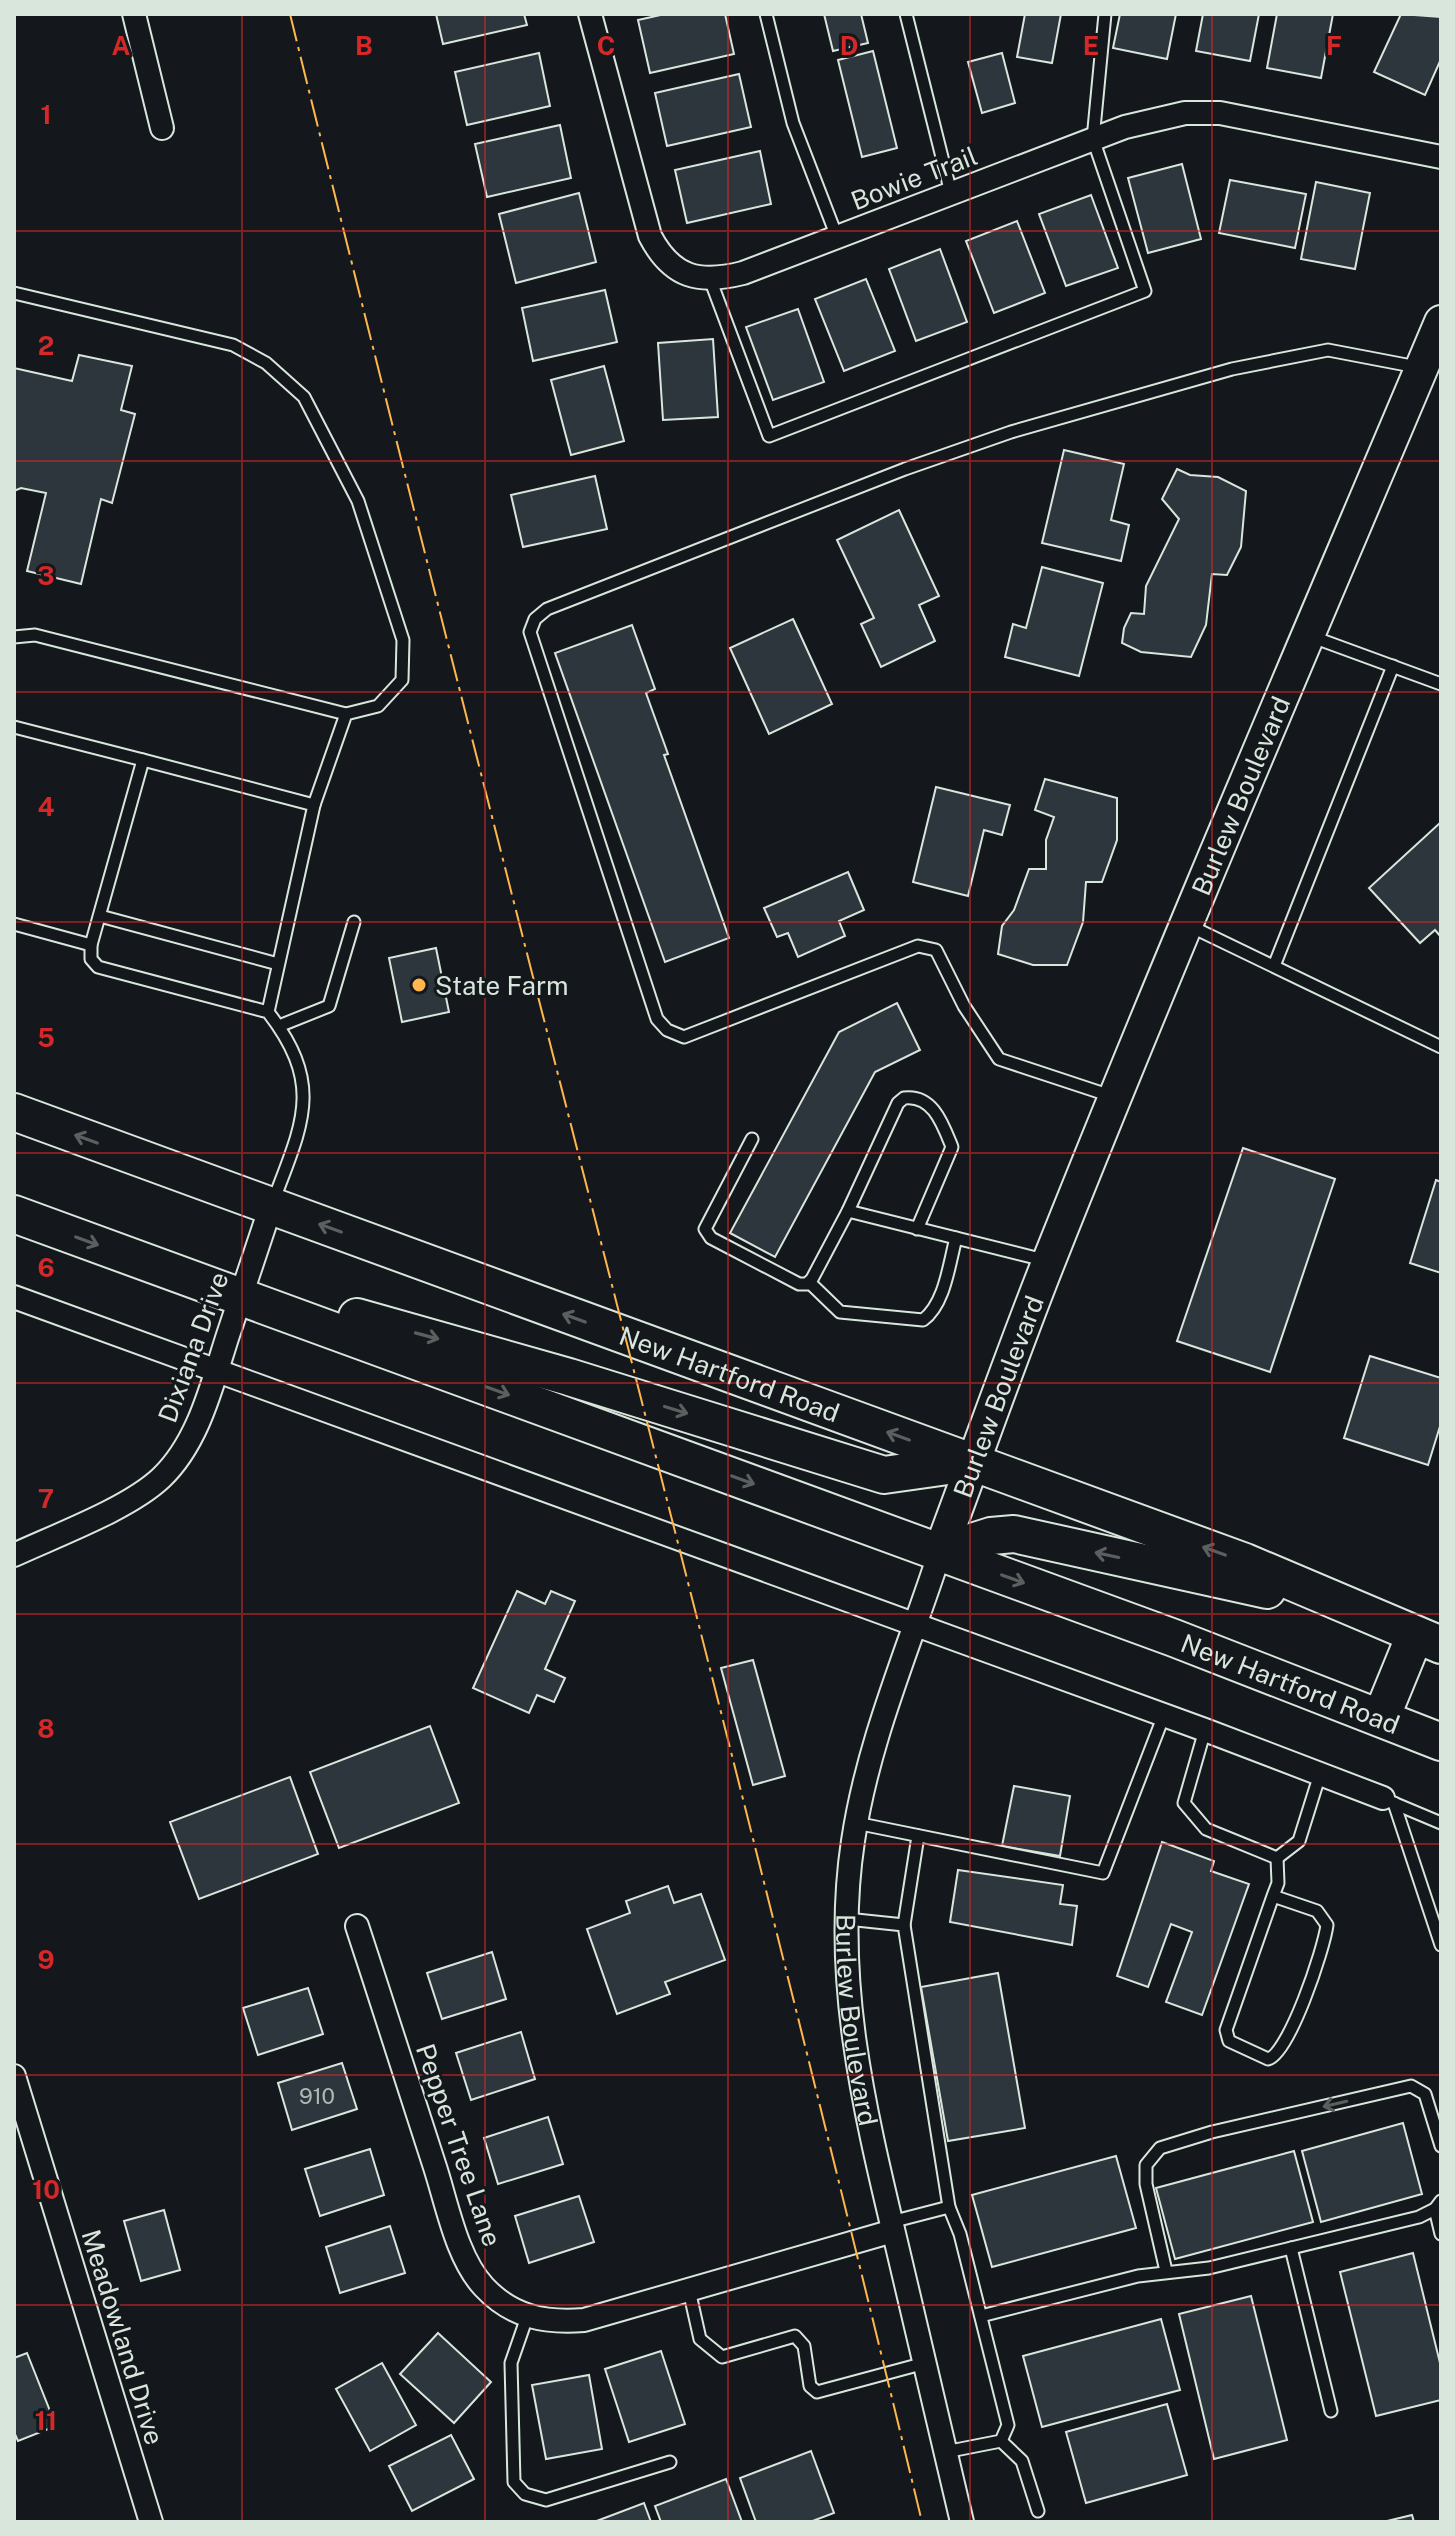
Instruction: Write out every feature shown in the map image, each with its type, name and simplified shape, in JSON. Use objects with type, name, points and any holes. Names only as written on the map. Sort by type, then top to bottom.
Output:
[{"type":"main road","name":"New Hartford Road","points":[[14,1112],[1245,1562],[1428,1640]]},
{"type":"main road","name":"New Hartford Road","points":[[14,1214],[940,1552],[1441,1742]]},
{"type":"main road","points":[[241,1297],[346,1314],[447,1341],[884,1475],[971,1462]]},
{"type":"main road","points":[[940,1552],[991,1536],[1014,1534],[1347,1607]]},
{"type":"main road","points":[[1381,1718],[1428,1640]]},
{"type":"street","points":[[134,14],[162,128]]},
{"type":"street","name":"Bowie Trail","points":[[590,14],[650,236],[659,254],[673,268],[693,277],[710,279],[743,273],[1125,127],[1185,113],[1220,113],[1441,157]]},
{"type":"street","name":"Burlew Boulevard","points":[[962,2522],[864,2106],[853,2037],[847,1919],[856,1823],[863,1787],[914,1623],[971,1462],[1049,1261],[1306,634],[1441,322]]},
{"type":"street","name":"Dixiana Drive","points":[[14,1555],[132,1499],[160,1479],[180,1457],[194,1432],[217,1371],[271,1206]]},
{"type":"street","points":[[14,1297],[914,1623],[1388,1801]]},
{"type":"street","name":"Pepper Tree Lane","points":[[357,1926],[468,2261],[482,2285],[502,2304],[527,2317],[554,2322],[584,2320],[892,2227]]},
{"type":"street","name":"Meadowland Drive","points":[[14,2076],[151,2522]]},
{"type":"lane","points":[[766,14],[793,123],[837,237]]},
{"type":"lane","points":[[906,14],[951,193]]},
{"type":"lane","points":[[710,279],[769,436],[1145,291],[1093,139],[1105,14]]},
{"type":"lane","points":[[14,293],[233,345],[266,363],[304,397],[358,501],[403,640],[402,680],[378,706],[346,714],[35,635],[14,637]]},
{"type":"lane","points":[[1114,1098],[999,1059],[971,1017],[936,950],[918,946],[684,1037],[667,1030],[657,1019],[530,632],[535,619],[547,609],[905,469],[1011,432],[1232,369],[1328,350],[1421,368]]},
{"type":"lane","points":[[1306,634],[1441,684]]},
{"type":"lane","points":[[1274,966],[1393,666]]},
{"type":"lane","points":[[268,1012],[314,805],[346,714]]},
{"type":"lane","points":[[14,727],[314,805]]},
{"type":"lane","points":[[143,760],[91,945],[91,959],[98,967],[268,1012],[279,1026],[295,1053],[306,1098],[299,1133],[271,1206]]},
{"type":"lane","points":[[100,916],[278,964]]},
{"type":"lane","points":[[279,1026],[329,1006],[354,922]]},
{"type":"lane","points":[[14,924],[91,945]]},
{"type":"lane","points":[[1186,924],[1441,1047]]},
{"type":"lane","points":[[752,1139],[705,1229],[711,1238],[799,1284],[809,1282],[848,1211],[898,1103],[904,1098],[921,1099],[934,1110],[952,1147],[917,1229]]},
{"type":"lane","points":[[848,1211],[1049,1261]]},
{"type":"lane","points":[[809,1282],[840,1312],[923,1320],[932,1313],[938,1301],[956,1238]]},
{"type":"lane","points":[[856,1823],[1103,1873],[1164,1715]]},
{"type":"lane","points":[[1205,1730],[1184,1803],[1206,1829],[1277,1858]]},
{"type":"lane","points":[[1277,1858],[1299,1841],[1320,1774]]},
{"type":"lane","points":[[1388,1801],[1441,1823]]},
{"type":"lane","points":[[1388,1801],[1441,1945]]},
{"type":"lane","points":[[918,1836],[904,1925],[949,2207],[960,2234],[1008,2425],[1001,2441]]},
{"type":"lane","points":[[1273,1896],[1317,1911],[1327,1925],[1290,2034],[1279,2053],[1268,2059],[1229,2041],[1226,2030],[1273,1896],[1278,1883],[1277,1858]]},
{"type":"lane","points":[[847,1919],[904,1925]]},
{"type":"lane","points":[[1166,2271],[1146,2184],[1146,2165],[1160,2148],[1212,2132],[1411,2086],[1425,2094],[1441,2146]]},
{"type":"lane","points":[[981,2316],[1166,2271],[1183,2273],[1419,2217],[1438,2205],[1441,2234]]},
{"type":"lane","points":[[892,2227],[949,2207]]},
{"type":"lane","points":[[1291,2248],[1331,2411]]},
{"type":"lane","points":[[689,2290],[700,2339],[722,2357],[795,2336],[804,2346],[810,2386],[817,2392],[925,2363]]},
{"type":"lane","points":[[527,2317],[511,2363],[514,2482],[525,2494],[546,2500],[670,2462]]},
{"type":"lane","points":[[945,2452],[1001,2441]]},
{"type":"lane","points":[[1001,2441],[1022,2461],[1038,2511]]},
{"type":"building","points":[[436,14],[524,14],[527,25],[443,44]]},
{"type":"building","points":[[665,14],[725,14],[734,54],[650,73],[638,20]]},
{"type":"building","points":[[824,14],[861,14],[868,43],[833,51]]},
{"type":"building","points":[[1025,14],[1061,14],[1052,63],[1017,57]]},
{"type":"building","points":[[1120,14],[1176,14],[1167,59],[1113,48]]},
{"type":"building","points":[[1203,14],[1259,14],[1250,61],[1196,51]]},
{"type":"building","points":[[1277,14],[1333,14],[1321,78],[1267,68]]},
{"type":"building","points":[[1401,14],[1441,17],[1441,59],[1425,95],[1374,72]]},
{"type":"building","points":[[873,51],[897,148],[862,157],[838,60]]},
{"type":"building","points":[[539,53],[550,106],[467,125],[455,72]]},
{"type":"building","points":[[1002,53],[1015,103],[982,113],[968,62]]},
{"type":"building","points":[[739,74],[751,127],[667,146],[655,93]]},
{"type":"building","points":[[560,125],[571,178],[487,197],[475,144]]},
{"type":"building","points":[[760,151],[771,204],[687,223],[675,170]]},
{"type":"building","points":[[1182,164],[1201,239],[1148,253],[1128,178]]},
{"type":"building","points":[[1230,180],[1306,194],[1295,248],[1219,233]]},
{"type":"building","points":[[1316,182],[1370,193],[1355,269],[1301,259]]},
{"type":"building","points":[[579,193],[596,262],[516,283],[499,214]]},
{"type":"building","points":[[1091,195],[1118,268],[1066,286],[1039,214]]},
{"type":"building","points":[[1017,221],[1045,293],[994,313],[966,241]]},
{"type":"building","points":[[940,249],[967,322],[916,341],[889,269]]},
{"type":"building","points":[[866,279],[895,351],[844,371],[815,299]]},
{"type":"building","points":[[605,290],[617,342],[533,361],[522,308]]},
{"type":"building","points":[[798,309],[824,382],[773,400],[746,327]]},
{"type":"building","points":[[713,339],[718,417],[663,420],[658,343]]},
{"type":"building","points":[[79,355],[132,366],[121,410],[135,414],[112,503],[101,499],[81,584],[27,571],[46,493],[21,488],[14,491],[14,368],[72,381]]},
{"type":"building","points":[[604,366],[624,441],[571,455],[551,380]]},
{"type":"building","points":[[1064,450],[1124,464],[1111,520],[1129,525],[1121,561],[1042,543]]},
{"type":"building","points":[[1177,469],[1190,475],[1218,477],[1246,491],[1241,547],[1227,575],[1212,574],[1206,625],[1191,657],[1141,652],[1122,643],[1131,613],[1144,614],[1146,586],[1179,519],[1162,499]]},
{"type":"building","points":[[595,476],[607,529],[523,547],[511,495]]},
{"type":"building","points":[[899,510],[939,596],[919,605],[935,641],[881,667],[861,624],[874,618],[837,540]]},
{"type":"building","points":[[1042,567],[1103,583],[1079,676],[1005,657],[1013,624],[1026,628]]},
{"type":"building","points":[[793,619],[832,704],[769,734],[730,648]]},
{"type":"building","points":[[632,625],[655,689],[646,693],[668,754],[664,755],[729,938],[665,962],[555,653]]},
{"type":"building","points":[[1045,779],[1117,798],[1117,840],[1102,882],[1086,882],[1083,922],[1067,965],[1033,965],[998,954],[1002,926],[1014,910],[1029,869],[1046,869],[1046,840],[1054,817],[1035,810]]},
{"type":"building","points":[[936,787],[1010,805],[1002,835],[984,830],[968,896],[913,882]]},
{"type":"building","points":[[1441,822],[1441,937],[1435,930],[1420,943],[1369,888]]},
{"type":"building","points":[[848,872],[864,910],[839,921],[845,936],[798,957],[788,933],[777,937],[764,908]]},
{"type":"building","name":"State Farm","points":[[436,948],[449,1012],[402,1022],[389,958]]},
{"type":"building","points":[[897,1003],[920,1050],[875,1072],[775,1257],[730,1233],[839,1032]]},
{"type":"building","points":[[1243,1148],[1335,1179],[1270,1372],[1177,1341]]},
{"type":"building","points":[[1436,1180],[1441,1182],[1441,1273],[1410,1263]]},
{"type":"building","points":[[1370,1356],[1441,1378],[1441,1423],[1428,1465],[1344,1438]]},
{"type":"building","points":[[517,1591],[545,1604],[551,1591],[575,1601],[545,1669],[565,1678],[554,1702],[537,1695],[529,1713],[473,1688]]},
{"type":"building","points":[[753,1660],[785,1776],[753,1785],[721,1668]]},
{"type":"building","points":[[430,1726],[459,1803],[339,1848],[310,1772]]},
{"type":"building","points":[[290,1777],[318,1854],[199,1899],[170,1822]]},
{"type":"building","points":[[1014,1786],[1070,1796],[1060,1856],[1002,1846]]},
{"type":"building","points":[[1162,1842],[1214,1861],[1211,1871],[1249,1884],[1202,2015],[1166,2002],[1192,1932],[1171,1924],[1148,1987],[1117,1976]]},
{"type":"building","points":[[958,1870],[1063,1885],[1060,1904],[1077,1906],[1072,1945],[950,1922]]},
{"type":"building","points":[[668,1886],[674,1903],[701,1894],[725,1960],[665,1982],[670,1994],[617,2014],[587,1929],[630,1913],[626,1901]]},
{"type":"building","points":[[492,1952],[506,1999],[442,2019],[427,1973]]},
{"type":"building","points":[[998,1973],[1025,2128],[948,2141],[921,1987]]},
{"type":"building","points":[[308,1988],[323,2034],[258,2055],[243,2008]]},
{"type":"building","points":[[521,2032],[535,2079],[471,2100],[456,2053]]},
{"type":"building","points":[[342,2063],[357,2109],[292,2130],[278,2083]]},
{"type":"building","points":[[548,2117],[563,2164],[498,2184],[484,2138]]},
{"type":"building","points":[[1403,2123],[1422,2194],[1321,2222],[1302,2151]]},
{"type":"building","points":[[370,2149],[384,2195],[320,2216],[305,2169]]},
{"type":"building","points":[[1294,2151],[1313,2222],[1175,2259],[1156,2188]]},
{"type":"building","points":[[1116,2156],[1136,2228],[992,2267],[972,2195]]},
{"type":"building","points":[[579,2196],[594,2242],[529,2263],[515,2216]]},
{"type":"building","points":[[164,2210],[180,2270],[141,2281],[124,2221]]},
{"type":"building","points":[[390,2226],[405,2273],[340,2293],[326,2247]]},
{"type":"building","points":[[1413,2253],[1441,2367],[1441,2400],[1376,2416],[1340,2272]]},
{"type":"building","points":[[1251,2296],[1287,2440],[1214,2459],[1179,2314]]},
{"type":"building","points":[[1161,2319],[1180,2390],[1042,2427],[1023,2356]]},
{"type":"building","points":[[438,2333],[491,2382],[454,2423],[400,2374]]},
{"type":"building","points":[[661,2351],[685,2424],[629,2442],[605,2369]]},
{"type":"building","points":[[27,2353],[56,2426],[18,2441],[14,2432],[14,2358]]},
{"type":"building","points":[[382,2363],[416,2425],[370,2451],[336,2389]]},
{"type":"building","points":[[589,2375],[602,2449],[546,2459],[532,2385]]},
{"type":"building","points":[[1167,2404],[1187,2475],[1086,2503],[1066,2432]]},
{"type":"building","points":[[451,2435],[474,2479],[412,2511],[389,2466]]},
{"type":"building","points":[[811,2451],[834,2513],[810,2522],[756,2522],[740,2478]]},
{"type":"building","points":[[726,2479],[742,2522],[661,2522],[655,2506]]},
{"type":"building","points":[[644,2503],[651,2522],[594,2522]]},
{"type":"building","points":[[1412,2515],[1414,2522],[1383,2522]]},
{"type":"power","points":[[290,14],[767,1894],[922,2522]]},
{"type":"place","name":"State Farm","points":[[419,985]]}]
